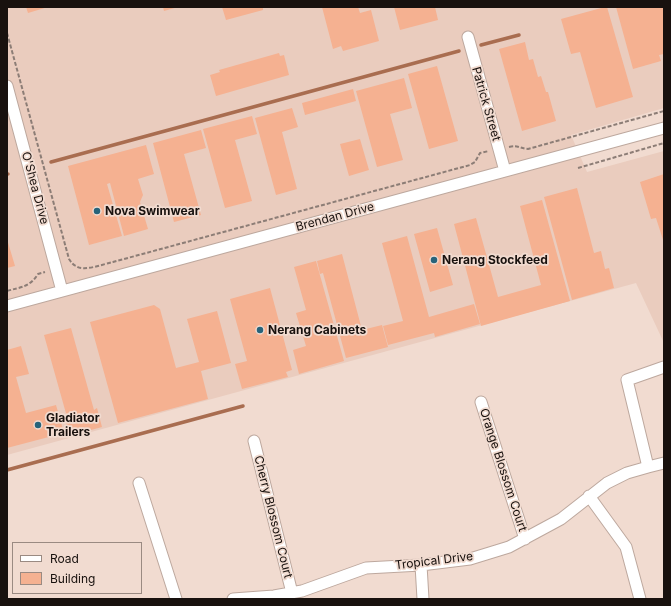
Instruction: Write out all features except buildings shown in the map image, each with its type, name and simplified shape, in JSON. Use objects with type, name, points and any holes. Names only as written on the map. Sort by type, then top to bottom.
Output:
[{"type":"street","name":"Patrick Street","points":[[468,37],[505,171]]},
{"type":"street","name":"O'Shea Drive","points":[[7,86],[62,291]]},
{"type":"street","name":"Brendan Drive","points":[[7,306],[664,128]]},
{"type":"street","points":[[648,467],[627,380],[664,367]]},
{"type":"street","name":"Orange Blossom Court","points":[[481,402],[525,538]]},
{"type":"street","name":"Cherry Blossom Court","points":[[254,441],[292,593]]},
{"type":"street","name":"Tropical Drive","points":[[233,599],[274,596],[302,591],[366,568],[421,565],[470,558],[509,547],[561,519],[607,483],[628,473],[664,463]]},
{"type":"street","points":[[139,483],[176,599]]},
{"type":"street","points":[[589,496],[626,547],[640,599]]},
{"type":"street","points":[[421,565],[423,599]]},
{"type":"path","points":[[7,33],[69,259],[76,267],[87,269],[470,165],[475,162],[480,153],[516,146],[528,149],[664,111]]},
{"type":"path","points":[[578,168],[664,143]]},
{"type":"path","points":[[7,291],[27,286],[34,281],[38,274],[73,264]]},
{"type":"shaded area","points":[[7,7],[664,7],[664,108],[571,135],[587,172],[664,151],[664,343],[636,283],[7,455]]},
{"type":"waterway","points":[[481,45],[519,35]]},
{"type":"waterway","points":[[51,162],[459,51]]},
{"type":"waterway","points":[[7,470],[243,406]]},
{"type":"place","name":"Nova Swimwear","points":[[97,211]]},
{"type":"place","name":"Nerang Stockfeed","points":[[434,260]]},
{"type":"place","name":"Nerang Cabinets","points":[[260,330]]},
{"type":"place","name":"Gladiator Trailers","points":[[38,425]]}]
